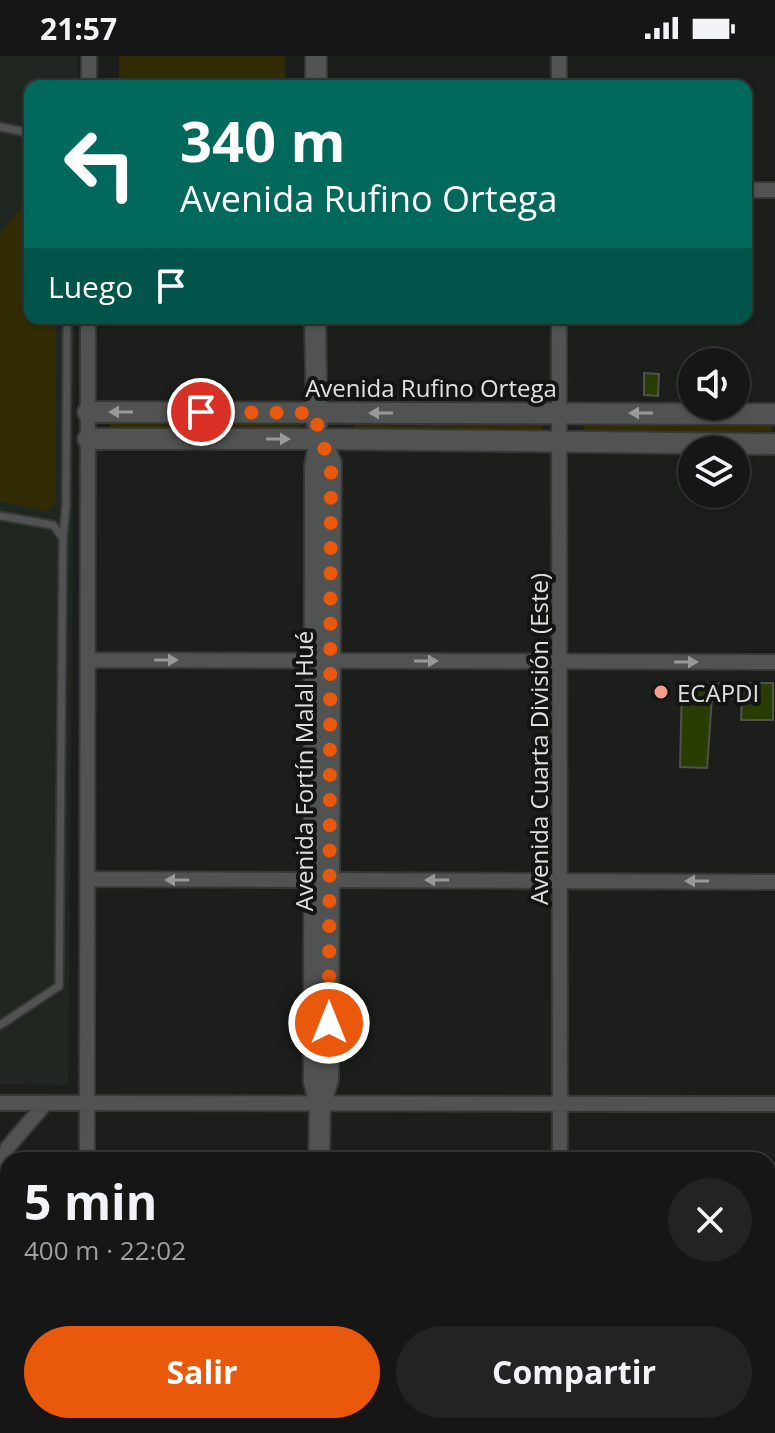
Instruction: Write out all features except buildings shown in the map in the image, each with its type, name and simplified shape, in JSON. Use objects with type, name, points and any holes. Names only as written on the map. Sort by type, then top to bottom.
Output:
[{"type":"main road","points":[[316,56],[316,80]]},
{"type":"main road","name":"Avenida Fortín Malal Hué","points":[[315,324],[315,413],[320,439],[331,463],[322,661],[322,880],[328,1080],[320,1105],[319,1152]]},
{"type":"main road","name":"Avenida Rufino Ortega","points":[[88,412],[775,414]]},
{"type":"main road","points":[[88,439],[775,444]]},
{"type":"street","points":[[89,56],[89,80]]},
{"type":"street","points":[[559,56],[559,80]]},
{"type":"street","points":[[752,190],[775,190]]},
{"type":"street","points":[[87,1152],[88,324]]},
{"type":"street","name":"Avenida Cuarta División (Este)","points":[[559,324],[560,1152]]},
{"type":"street","points":[[88,660],[775,662]]},
{"type":"street","points":[[87,879],[775,882]]},
{"type":"street","points":[[0,1103],[775,1104]]},
{"type":"street","points":[[6,1152],[45,1104]]},
{"type":"lane","points":[[0,127],[24,132]]},
{"type":"lane","points":[[0,1025],[59,986],[67,324]]},
{"type":"lane","points":[[0,516],[53,525],[63,538]]},
{"type":"shaded area","points":[[0,56],[78,56],[78,80],[24,80],[24,324],[75,324],[68,1085],[0,1084]]},
{"type":"shaded area","points":[[119,56],[285,56],[285,80],[119,80]]},
{"type":"shaded area","points":[[24,203],[24,324],[56,324],[56,500],[48,512],[0,501],[0,234]]},
{"type":"shaded area","points":[[110,422],[298,422],[300,427],[298,431],[110,430]]},
{"type":"shaded area","points":[[354,422],[542,423],[543,427],[541,432],[353,431]]},
{"type":"shaded area","points":[[584,423],[772,424],[773,428],[767,434],[588,433],[583,432]]},
{"type":"place","name":"ECAPDI","points":[[661,692]]},
{"type":"route","points":[[201,412],[315,413],[320,439],[331,463],[329,1023]]}]
